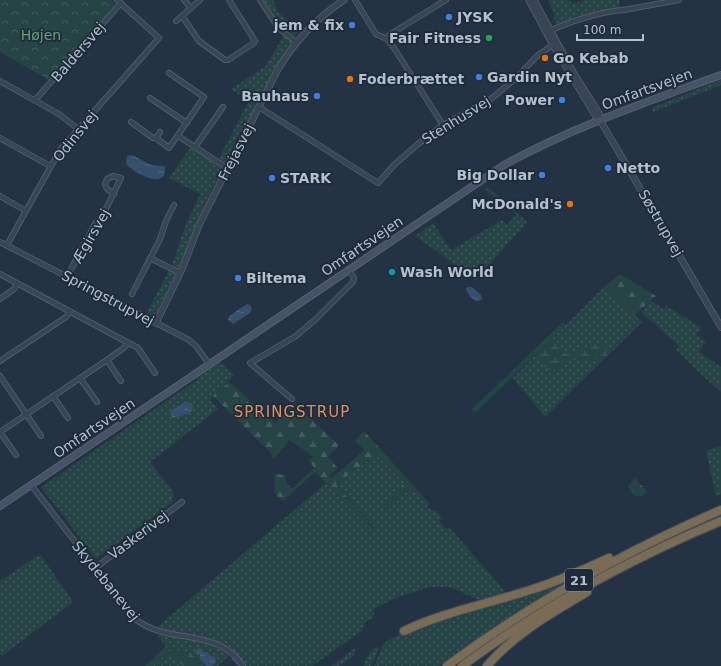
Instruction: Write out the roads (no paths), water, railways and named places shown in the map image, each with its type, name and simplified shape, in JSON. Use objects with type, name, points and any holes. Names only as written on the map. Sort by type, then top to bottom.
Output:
[{"type":"highway","name":"21","points":[[447,666],[526,612],[606,565],[642,546],[721,510]]},
{"type":"highway","name":"21","points":[[462,666],[504,636],[591,583],[648,553],[721,520]]},
{"type":"highway","points":[[404,631],[444,614],[551,584],[619,553],[642,546]]},
{"type":"highway","points":[[487,666],[509,644],[528,629],[648,553]]},
{"type":"main road","name":"Omfartsvejen","points":[[0,506],[504,165],[539,146],[600,120],[721,76]]},
{"type":"street","points":[[184,0],[191,8]]},
{"type":"street","points":[[176,20],[200,0]]},
{"type":"street","points":[[182,16],[199,41],[225,60],[228,60],[256,41],[229,0]]},
{"type":"street","points":[[260,0],[282,31],[296,42]]},
{"type":"street","name":"Frejasvej","points":[[156,323],[189,254],[196,230],[277,71],[296,42],[319,18],[344,0]]},
{"type":"street","points":[[355,0],[376,34],[387,39],[394,48],[443,125]]},
{"type":"street","points":[[387,39],[389,35],[446,0]]},
{"type":"street","points":[[529,0],[595,115],[600,120]]},
{"type":"street","points":[[534,0],[548,31]]},
{"type":"street","points":[[548,31],[576,21],[616,10],[624,10],[679,0]]},
{"type":"street","name":"Odinsvej","points":[[7,245],[62,147],[159,38],[119,2]]},
{"type":"street","name":"Baldersvej","points":[[36,100],[119,2]]},
{"type":"street","name":"Stenhusvej","points":[[258,107],[378,183],[406,154],[443,125],[482,105],[495,96],[516,78],[530,62],[555,44]]},
{"type":"street","points":[[131,122],[169,148],[204,97],[169,72]]},
{"type":"street","points":[[0,81],[63,116],[78,130]]},
{"type":"street","points":[[186,93],[190,87]]},
{"type":"street","points":[[150,98],[187,123]]},
{"type":"street","points":[[195,147],[223,107]]},
{"type":"street","name":"Søstrupvej","points":[[600,120],[721,327]]},
{"type":"street","points":[[156,138],[160,132]]},
{"type":"street","points":[[178,136],[227,168]]},
{"type":"street","points":[[0,138],[50,166]]},
{"type":"street","name":"Ægirsvej","points":[[67,277],[95,224],[102,217],[114,194]]},
{"type":"street","points":[[0,196],[26,211]]},
{"type":"street","points":[[132,294],[174,205]]},
{"type":"street","name":"Springstrupvej","points":[[0,242],[192,342],[199,349],[209,364]]},
{"type":"street","points":[[150,258],[180,273]]},
{"type":"street","points":[[292,400],[250,363],[292,339],[317,318],[353,282],[354,278],[349,270]]},
{"type":"street","points":[[0,274],[138,348],[155,373]]},
{"type":"street","points":[[0,299],[14,289],[17,284]]},
{"type":"street","points":[[0,361],[66,317],[70,312]]},
{"type":"street","points":[[16,455],[0,432],[107,360],[125,347],[128,343]]},
{"type":"street","points":[[107,360],[121,381]]},
{"type":"street","points":[[0,376],[41,436]]},
{"type":"street","points":[[80,378],[97,402]]},
{"type":"street","points":[[53,396],[68,418]]},
{"type":"street","name":"Skydebanevej","points":[[31,485],[131,616],[152,629],[167,634],[199,638],[214,642],[228,650],[243,666]]},
{"type":"street","name":"Vaskerivej","points":[[94,569],[182,502]]},
{"type":"water","points":[[132,155],[151,165],[165,167],[164,174],[161,178],[155,179],[149,178],[135,171],[126,164],[127,156]]},
{"type":"water","points":[[467,287],[472,287],[481,295],[482,299],[478,301],[473,299],[466,289]]},
{"type":"water","points":[[247,304],[250,305],[252,309],[250,313],[233,324],[228,320],[229,316]]},
{"type":"water","points":[[185,402],[192,403],[192,410],[187,414],[173,418],[170,411]]},
{"type":"water","points":[[200,648],[202,652],[207,652],[212,657],[214,656],[216,661],[212,666],[207,666],[200,659],[200,654],[196,654],[195,651]]},
{"type":"waterway","points":[[232,658],[239,666]]},
{"type":"place","name":"JYSK","points":[[449,17]]},
{"type":"place","name":"jem & fix","points":[[352,25]]},
{"type":"place","name":"Fair Fitness","points":[[489,38]]},
{"type":"place","name":"Go Kebab","points":[[545,58]]},
{"type":"place","name":"Gardin Nyt","points":[[479,77]]},
{"type":"place","name":"Foderbrættet","points":[[350,79]]},
{"type":"place","name":"Bauhaus","points":[[317,96]]},
{"type":"place","name":"Power","points":[[562,100]]},
{"type":"place","name":"Netto","points":[[608,168]]},
{"type":"place","name":"Big Dollar","points":[[542,175]]},
{"type":"place","name":"STARK","points":[[272,178]]},
{"type":"place","name":"McDonald's","points":[[570,204]]},
{"type":"place","name":"Wash World","points":[[392,272]]},
{"type":"place","name":"Biltema","points":[[238,278]]},
{"type":"district","name":"SPRINGSTRUP","points":[[292,412]]},
{"type":"park label","name":"Højen","points":[[41,35]]}]
